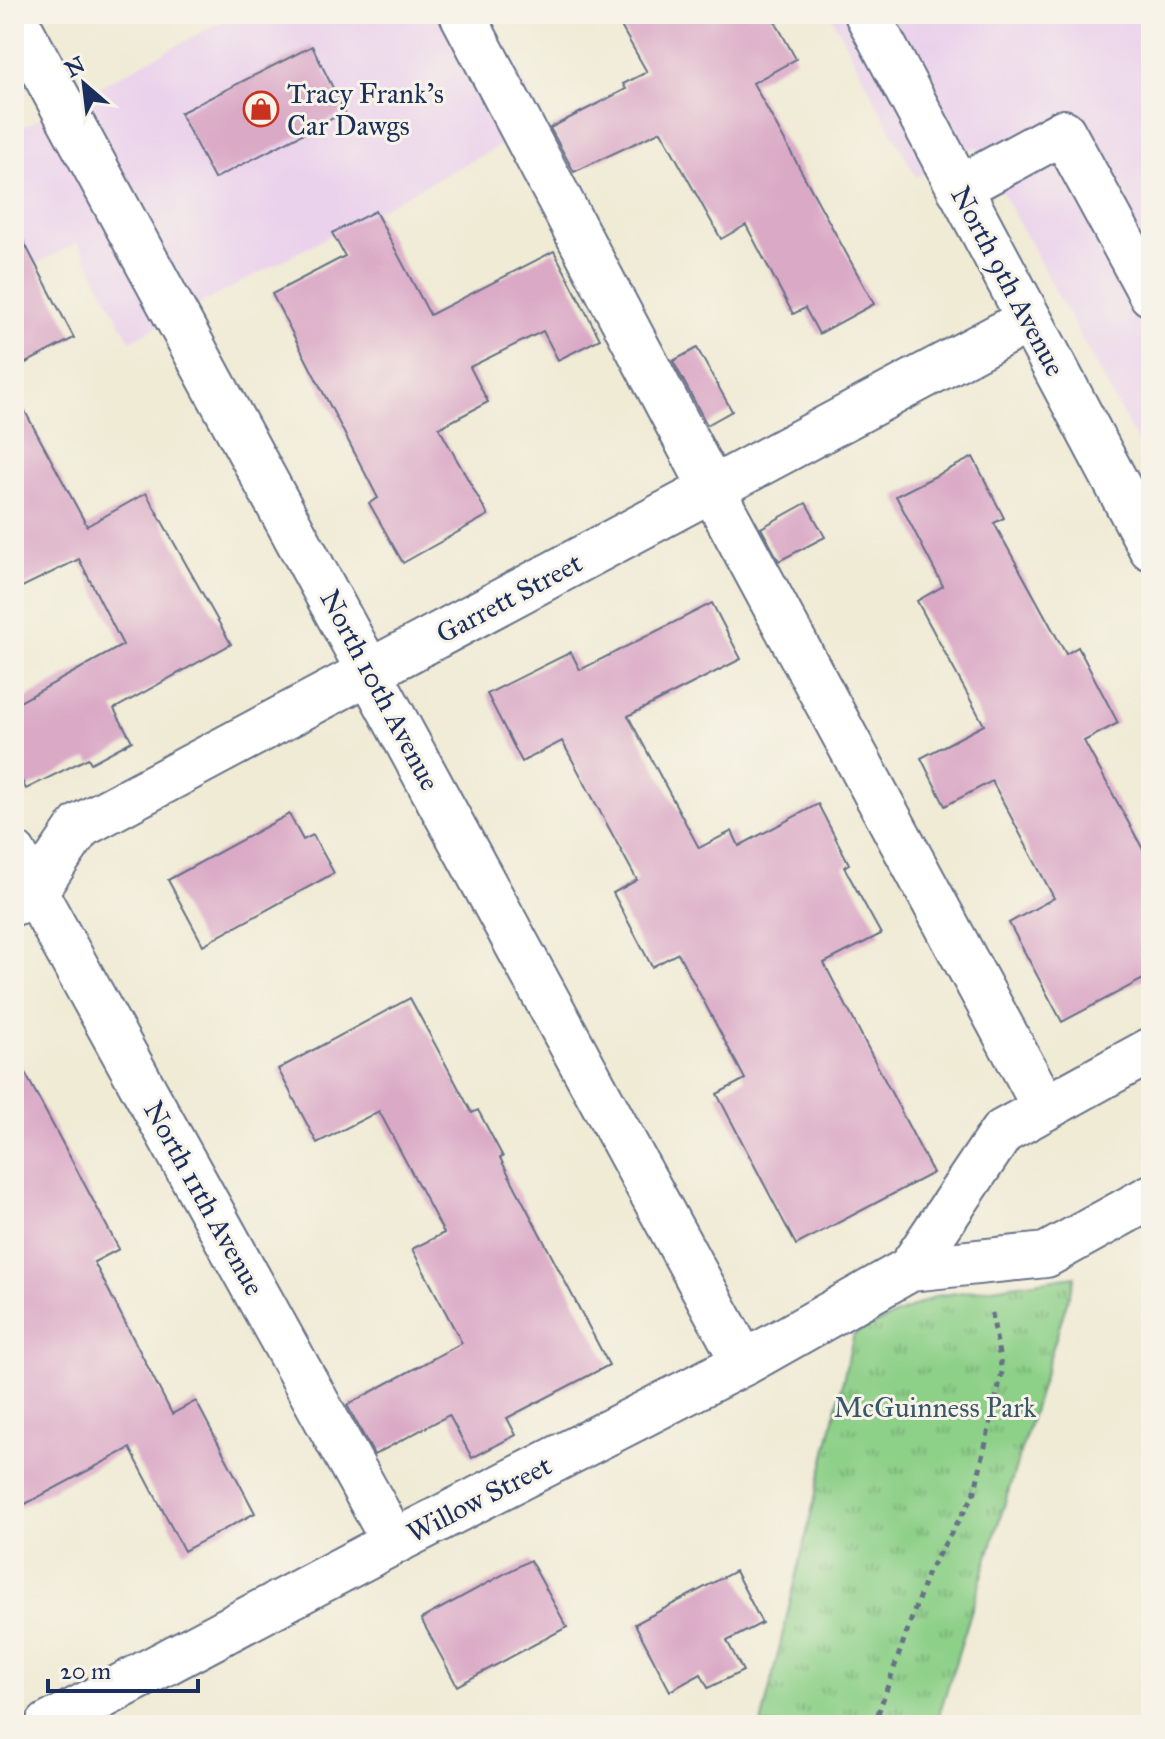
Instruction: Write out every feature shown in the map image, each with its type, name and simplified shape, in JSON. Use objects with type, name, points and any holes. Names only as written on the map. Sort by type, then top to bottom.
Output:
[{"type":"street","points":[[462,14],[712,489],[1045,1108]]},
{"type":"street","name":"North 9th Avenue","points":[[867,14],[1149,539]]},
{"type":"street","name":"North 10th Avenue","points":[[14,17],[744,1363]]},
{"type":"street","points":[[959,188],[1063,132],[1151,294]]},
{"type":"street","name":"Garrett Street","points":[[24,898],[80,826],[1029,320]]},
{"type":"street","name":"North 11th Avenue","points":[[14,854],[24,898],[394,1542]]},
{"type":"street","name":"Willow Street","points":[[910,1269],[1002,1132],[1151,1050]]},
{"type":"street","name":"Willow Street","points":[[48,1725],[394,1542],[744,1363],[910,1269],[1046,1255],[1151,1197]]},
{"type":"path","points":[[874,1725],[928,1572],[974,1495],[1002,1372],[984,1261]]},
{"type":"shaded area","points":[[236,14],[492,14],[489,16],[545,122],[130,341],[78,242],[14,276],[14,132]]},
{"type":"shaded area","points":[[830,14],[1151,14],[1151,467],[977,146],[916,177]]},
{"type":"green space","name":"McGuinness Park","points":[[1075,1276],[936,1725],[761,1725],[854,1334],[936,1296]]},
{"type":"building","points":[[614,14],[771,14],[796,59],[753,83],[874,304],[819,334],[805,308],[793,314],[746,225],[721,239],[661,131],[574,172],[550,128],[626,89],[623,84],[647,72]]},
{"type":"building","points":[[312,46],[345,112],[214,179],[180,113]]},
{"type":"building","points":[[375,211],[430,315],[554,251],[600,339],[558,360],[543,331],[470,367],[488,402],[439,428],[488,515],[403,563],[369,503],[378,498],[272,294],[345,256],[332,233]]},
{"type":"building","points":[[14,223],[74,338],[14,369]]},
{"type":"building","points":[[697,348],[732,411],[707,425],[673,361]]},
{"type":"building","points":[[14,391],[87,526],[146,493],[231,644],[114,709],[132,741],[91,763],[88,758],[26,789],[14,765],[14,705],[123,645],[79,559],[14,591]]},
{"type":"building","points":[[973,457],[1004,518],[994,523],[1066,654],[1078,647],[1118,723],[1084,741],[1151,864],[1151,975],[1062,1022],[1009,923],[1054,898],[992,781],[945,806],[921,758],[984,725],[917,601],[943,586],[896,496]]},
{"type":"building","points":[[806,503],[825,537],[779,561],[761,528]]},
{"type":"building","points":[[712,603],[741,659],[628,716],[699,848],[732,831],[739,846],[818,804],[849,864],[844,867],[881,934],[824,963],[933,1173],[796,1245],[717,1094],[745,1079],[678,953],[652,967],[613,893],[637,880],[562,741],[522,762],[487,694],[571,652],[580,670]]},
{"type":"building","points":[[289,814],[303,840],[313,835],[334,873],[203,945],[168,880]]},
{"type":"building","points":[[410,998],[472,1113],[478,1110],[609,1365],[507,1418],[516,1435],[472,1458],[449,1415],[374,1455],[347,1405],[462,1343],[412,1249],[444,1233],[379,1111],[317,1143],[278,1069]]},
{"type":"building","points":[[14,1052],[119,1249],[94,1262],[172,1414],[196,1401],[255,1513],[184,1551],[130,1448],[14,1510]]},
{"type":"building","points":[[530,1560],[567,1627],[457,1686],[421,1619]]},
{"type":"building","points":[[735,1571],[762,1623],[727,1641],[743,1671],[708,1688],[701,1674],[670,1691],[635,1624]]},
{"type":"place","name":"Tracy Frank's Car Dawgs","points":[[261,109]]}]
